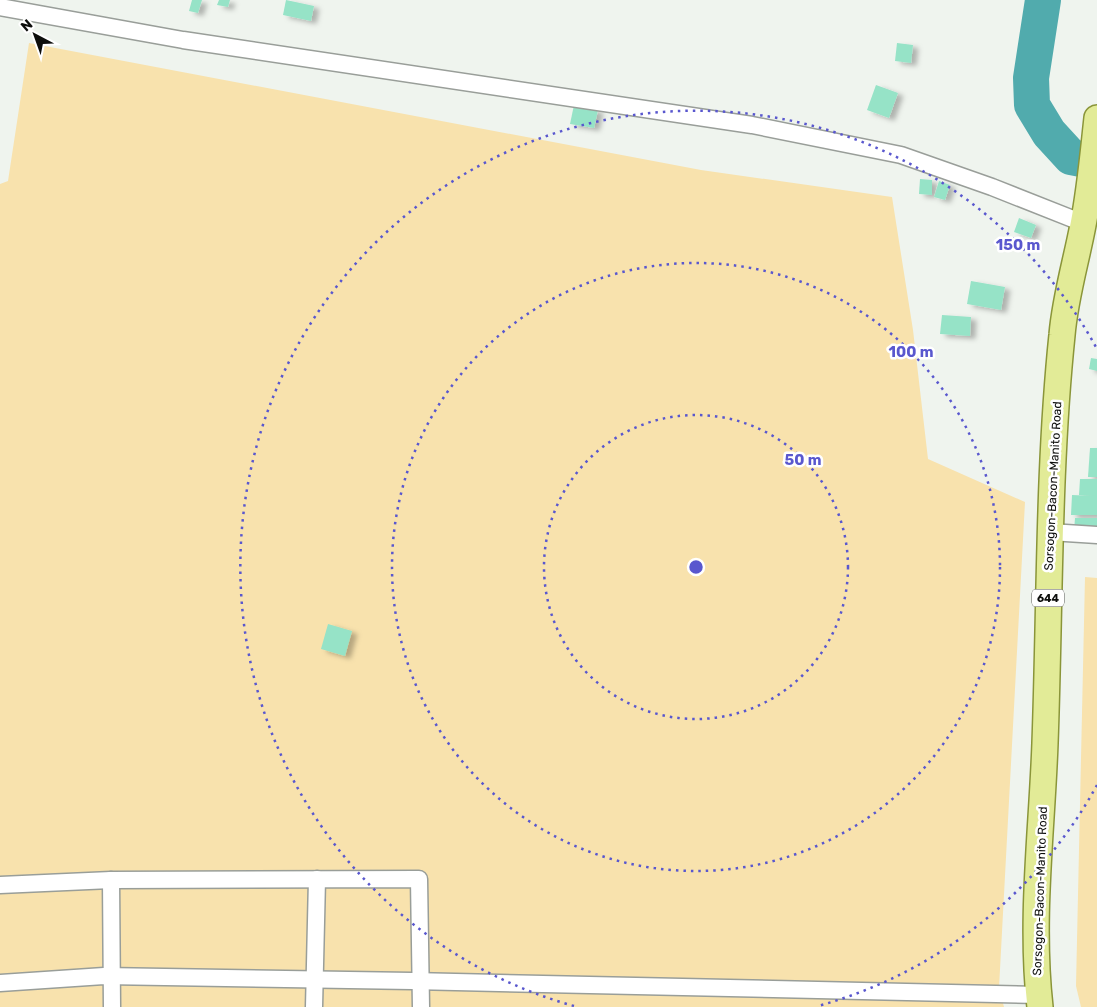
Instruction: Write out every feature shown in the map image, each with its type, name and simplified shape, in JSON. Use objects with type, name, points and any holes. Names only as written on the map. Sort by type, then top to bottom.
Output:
[{"type":"main road","name":"Sorsogon-Bacon-Manito Road","points":[[1039,1001],[1038,886],[1045,744],[1053,456],[1062,334],[1068,294],[1083,223],[1096,129]]},
{"type":"street","points":[[0,7],[183,40],[752,125],[892,153],[992,187],[1083,223]]},
{"type":"street","points":[[1050,532],[1097,535]]},
{"type":"street","points":[[314,1007],[317,879]]},
{"type":"street","points":[[0,885],[111,880],[419,879],[421,1007]]},
{"type":"street","points":[[111,880],[112,1007]]},
{"type":"street","points":[[0,983],[112,977],[314,979],[1039,1001]]},
{"type":"shaded area","points":[[29,43],[701,170],[892,197],[913,330],[928,459],[1025,502],[999,988],[1004,1007],[0,1007],[0,184],[8,181]]},
{"type":"shaded area","points":[[1085,577],[1097,578],[1097,1007],[1081,1007],[1076,986]]},
{"type":"building","points":[[192,0],[202,0],[198,13],[189,11]]},
{"type":"building","points":[[219,0],[230,0],[228,7],[217,5]]},
{"type":"building","points":[[286,0],[314,6],[311,21],[283,15]]},
{"type":"building","points":[[897,43],[913,45],[911,63],[895,61]]},
{"type":"building","points":[[876,85],[898,93],[889,118],[867,110]]},
{"type":"building","points":[[574,105],[598,110],[594,128],[570,124]]},
{"type":"building","points":[[920,179],[932,180],[932,195],[919,194]]},
{"type":"building","points":[[939,181],[950,185],[945,200],[934,197]]},
{"type":"building","points":[[1019,218],[1036,225],[1031,238],[1014,232]]},
{"type":"building","points":[[971,281],[1005,287],[1001,310],[967,304]]},
{"type":"building","points":[[942,315],[971,317],[970,336],[940,334]]},
{"type":"building","points":[[1091,358],[1097,359],[1097,371],[1089,369]]},
{"type":"building","points":[[1090,448],[1097,448],[1097,477],[1088,477]]},
{"type":"building","points":[[1080,479],[1097,479],[1097,515],[1071,515],[1072,495],[1094,496],[1079,495]]},
{"type":"building","points":[[1075,518],[1097,518],[1097,532],[1074,531]]},
{"type":"building","points":[[328,624],[352,631],[345,656],[321,649]]},
{"type":"waterway","points":[[1043,0],[1031,78],[1032,105],[1049,133],[1071,157],[1097,162]]}]
